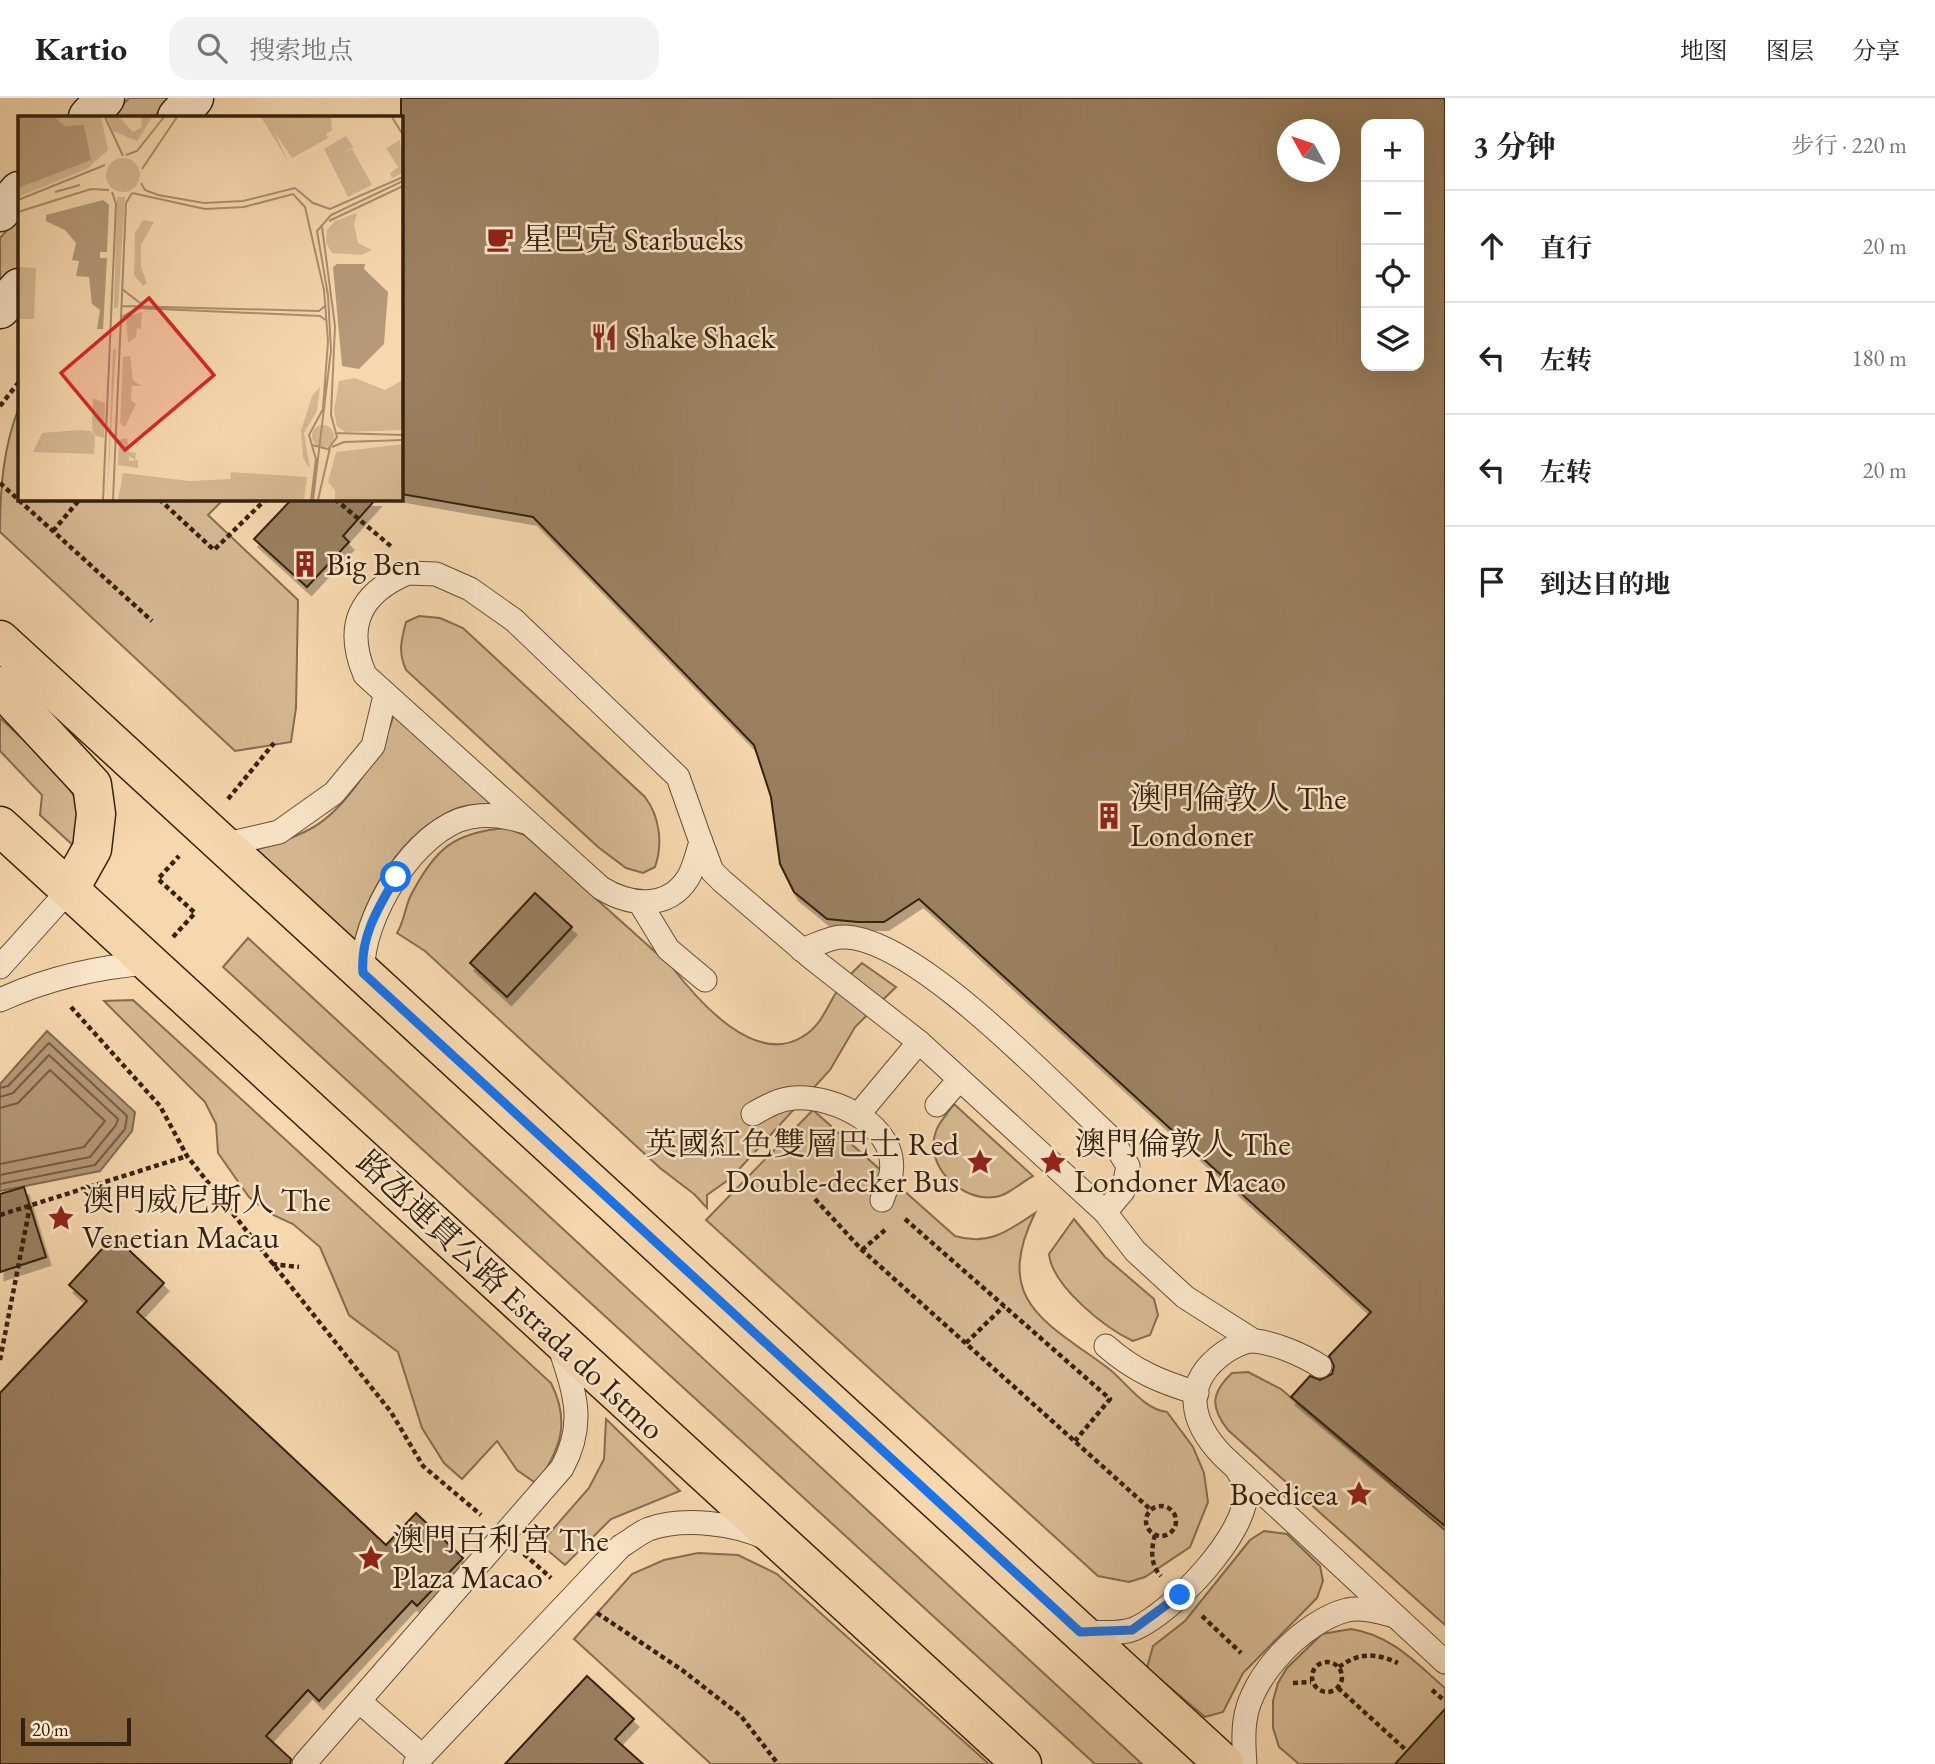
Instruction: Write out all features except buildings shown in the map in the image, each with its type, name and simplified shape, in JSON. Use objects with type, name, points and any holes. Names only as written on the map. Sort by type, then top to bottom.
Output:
[{"type":"main road","points":[[0,640],[1224,1764]]},
{"type":"main road","points":[[0,686],[92,785],[96,814],[92,849],[69,890]]},
{"type":"main road","name":"路氹連貫公路 Estrada do Istmo","points":[[0,826],[1022,1764]]},
{"type":"street","points":[[178,116],[194,98]]},
{"type":"street","points":[[0,212],[18,192]]},
{"type":"street","points":[[0,309],[18,289]]},
{"type":"lane","points":[[701,842],[688,877],[677,891],[663,899],[640,903],[621,900],[601,888],[365,675],[355,651],[356,628],[365,603],[381,586],[408,573],[436,574],[470,589],[514,620],[630,728],[678,777],[712,871],[797,946],[919,1042],[1105,1212],[1135,1251],[1185,1297],[1254,1341],[1306,1357],[1320,1366]]},
{"type":"lane","points":[[223,845],[279,832],[334,793],[373,746],[386,695]]},
{"type":"lane","points":[[363,973],[362,955],[368,929],[380,905],[396,877],[438,832],[469,817],[500,815],[528,823]]},
{"type":"lane","points":[[0,967],[69,890]]},
{"type":"lane","points":[[640,903],[667,948],[705,980]]},
{"type":"lane","points":[[797,946],[842,937],[879,944],[919,965],[959,998],[1111,1139],[1128,1166],[1124,1191],[1105,1212]]},
{"type":"lane","points":[[0,1000],[44,983],[109,966],[149,963]]},
{"type":"lane","points":[[858,1115],[919,1042]]},
{"type":"lane","points":[[937,1105],[959,1080]]},
{"type":"lane","points":[[753,1114],[775,1102],[796,1098],[844,1106],[858,1115],[887,1146],[891,1172],[882,1200]]},
{"type":"lane","points":[[304,1764],[562,1468],[572,1450],[578,1418],[573,1390],[557,1338]]},
{"type":"lane","points":[[1254,1341],[1235,1345],[1205,1371],[1194,1404],[1199,1426],[1208,1440],[1238,1470],[1445,1662]]},
{"type":"lane","points":[[1105,1346],[1128,1366],[1156,1380],[1197,1393]]},
{"type":"lane","points":[[1080,1632],[1132,1630],[1180,1595],[1221,1550],[1244,1509],[1246,1489],[1238,1470]]},
{"type":"lane","points":[[359,1701],[419,1760],[621,1546],[649,1530],[682,1523],[712,1525],[761,1535],[786,1548]]},
{"type":"lane","points":[[1245,1764],[1245,1719],[1264,1675],[1281,1655],[1310,1627],[1348,1610],[1371,1609],[1395,1616]]},
{"type":"path","points":[[0,406],[18,383]]},
{"type":"path","points":[[0,483],[18,500]]},
{"type":"path","points":[[18,500],[152,621]]},
{"type":"path","points":[[52,531],[79,500]]},
{"type":"path","points":[[160,500],[214,550],[265,500]]},
{"type":"path","points":[[336,500],[423,574]]},
{"type":"path","points":[[44,983],[81,1015],[160,1106],[187,1156],[391,1412],[423,1466],[460,1497]]},
{"type":"path","points":[[0,1215],[187,1156]]},
{"type":"path","points":[[815,1199],[862,1250],[1150,1509]]},
{"type":"path","points":[[0,1360],[30,1206]]},
{"type":"path","points":[[902,1216],[1110,1399],[1075,1441]]},
{"type":"path","points":[[862,1250],[892,1224]]},
{"type":"path","points":[[272,1264],[299,1267]]},
{"type":"path","points":[[966,1343],[1004,1306]]},
{"type":"path","points":[[1162,1505],[1173,1510],[1178,1522],[1173,1533],[1161,1537],[1150,1532],[1145,1520],[1150,1509],[1162,1505]]},
{"type":"path","points":[[572,1597],[682,1670],[741,1716],[778,1764]]},
{"type":"path","points":[[1339,1667],[1350,1658],[1370,1654],[1396,1662],[1406,1670]]},
{"type":"path","points":[[1329,1662],[1339,1667],[1343,1678],[1338,1688],[1328,1693],[1317,1691],[1311,1682],[1312,1671],[1319,1663],[1329,1662]]},
{"type":"path","points":[[1426,1685],[1445,1701]]},
{"type":"path","points":[[1338,1688],[1407,1751]]},
{"type":"shaded area","points":[[129,98],[172,98],[155,116],[112,116]]},
{"type":"shaded area","points":[[18,218],[18,267],[0,287],[0,238]]},
{"type":"shaded area","points":[[18,410],[18,500],[223,500],[208,515],[298,600],[296,708],[291,742],[235,751],[0,532],[4,469]]},
{"type":"shaded area","points":[[419,616],[440,618],[463,628],[645,797],[654,813],[659,831],[655,867],[643,873],[626,868],[598,847],[406,670],[401,652],[404,629],[406,622]]},
{"type":"shaded area","points":[[394,714],[492,804],[468,805],[455,809],[435,820],[402,849],[376,886],[353,948],[250,851],[312,828],[338,807],[373,761]]},
{"type":"shaded area","points":[[0,718],[57,771],[78,802],[75,847],[40,815],[42,795],[0,751]]},
{"type":"shaded area","points":[[506,828],[525,835],[672,967],[713,1012],[747,1037],[766,1043],[784,1044],[802,1037],[815,1027],[840,986],[862,963],[896,987],[855,1027],[830,1070],[731,1178],[707,1195],[707,1208],[425,951],[397,933],[419,881],[447,846],[472,834]]},
{"type":"shaded area","points":[[248,938],[1142,1764],[1095,1764],[223,967]]},
{"type":"shaded area","points":[[133,1000],[551,1383],[560,1411],[560,1435],[552,1459],[537,1484],[517,1470],[497,1441],[462,1479],[444,1463],[422,1428],[398,1352],[349,1315],[320,1247],[293,1224],[271,1214],[249,1197],[218,1153],[216,1124],[205,1102],[104,1001]]},
{"type":"shaded area","points":[[954,1104],[1033,1176],[995,1197],[970,1194],[948,1179],[940,1169],[933,1144],[937,1128]]},
{"type":"shaded area","points":[[813,1110],[955,1236],[967,1239],[987,1238],[1006,1231],[1035,1213],[1023,1243],[1020,1268],[1023,1289],[1032,1306],[1046,1322],[1108,1368],[1143,1401],[1167,1412],[1193,1447],[1204,1473],[1208,1502],[1190,1547],[1145,1577],[1129,1582],[1098,1576],[706,1220]]},
{"type":"shaded area","points":[[1074,1219],[1105,1257],[1154,1299],[1158,1315],[1150,1335],[1133,1341],[1121,1335],[1082,1305],[1059,1279],[1049,1254]]},
{"type":"shaded area","points":[[1248,1372],[1281,1389],[1445,1530],[1445,1625],[1228,1430],[1218,1414],[1215,1400],[1217,1394],[1232,1373]]},
{"type":"shaded area","points":[[606,1419],[680,1491],[611,1519],[565,1565],[540,1544],[589,1488],[604,1459]]},
{"type":"shaded area","points":[[1264,1531],[1287,1534],[1320,1566],[1323,1581],[1317,1598],[1243,1673],[1223,1712],[1205,1717],[1147,1668],[1153,1646],[1185,1621],[1250,1540]]},
{"type":"shaded area","points":[[698,1553],[738,1555],[777,1574],[989,1764],[711,1764],[574,1639],[632,1574],[664,1560]]},
{"type":"shaded area","points":[[1351,1629],[1365,1632],[1391,1644],[1445,1688],[1445,1764],[1299,1764],[1279,1747],[1273,1728],[1273,1701],[1278,1683],[1287,1668],[1322,1634]]},
{"type":"water","points":[[47,1031],[135,1112],[132,1131],[100,1171],[0,1191],[0,1084]]},
{"type":"place","name":"星巴克 Starbucks","points":[[500,239]]},
{"type":"place","name":"Shake Shack","points":[[604,337]]},
{"type":"place","name":"Big Ben","points":[[305,564]]},
{"type":"place","name":"澳門倫敦人 The Londoner","points":[[1109,816]]},
{"type":"place","name":"英國紅色雙層巴士 Red Double-decker Bus","points":[[980,1162]]},
{"type":"place","name":"澳門倫敦人 The Londoner Macao","points":[[1053,1162]]},
{"type":"place","name":"澳門威尼斯人 The Venetian Macau","points":[[61,1218]]},
{"type":"place","name":"Boedicea","points":[[1359,1494]]},
{"type":"place","name":"澳門百利宮 The Plaza Macao","points":[[371,1558]]},
{"type":"route","points":[[396,877],[368,929],[362,955],[363,973],[1080,1632],[1132,1630],[1170,1605],[1180,1595]]}]
